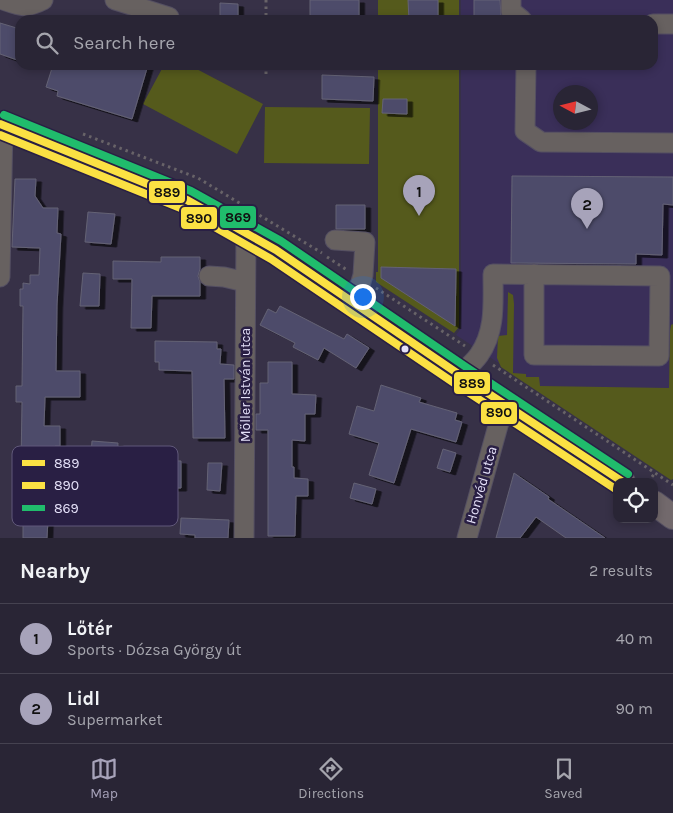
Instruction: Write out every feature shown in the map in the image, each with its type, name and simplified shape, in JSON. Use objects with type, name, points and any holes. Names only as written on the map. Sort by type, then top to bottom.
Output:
[{"type":"main road","points":[[1,124],[187,200],[246,232],[276,250],[460,375],[617,478]]},
{"type":"main road","points":[[658,506],[673,517]]},
{"type":"street","points":[[2,0],[23,6],[32,5],[43,0]]},
{"type":"street","points":[[116,0],[163,15]]},
{"type":"street","points":[[511,0],[511,11],[516,15]]},
{"type":"street","points":[[658,24],[673,24]]},
{"type":"street","points":[[526,70],[525,131],[541,142],[673,143]]},
{"type":"street","points":[[0,276],[1,124]]},
{"type":"street","name":"Möller István utca","points":[[244,538],[246,232]]},
{"type":"street","points":[[335,240],[365,242],[363,275],[355,304]]},
{"type":"street","points":[[460,375],[479,355],[488,338],[493,317],[493,274],[534,274],[660,276],[666,291],[659,356],[534,354],[534,274]]},
{"type":"street","points":[[208,276],[224,277],[245,282]]},
{"type":"street","name":"Honvéd utca","points":[[466,538],[504,404]]},
{"type":"path","points":[[266,0],[266,15]]},
{"type":"path","points":[[479,355],[673,485]]},
{"type":"path","points":[[651,478],[655,473]]},
{"type":"shaded area","points":[[461,0],[673,0],[673,472],[543,392],[456,335],[461,328],[461,70],[658,70],[658,15],[461,15]]},
{"type":"green space","points":[[378,0],[459,0],[459,15],[378,15]]},
{"type":"green space","points":[[161,70],[198,70],[263,104],[237,154],[143,104]]},
{"type":"green space","points":[[378,70],[459,70],[459,327],[454,333],[376,282],[376,272],[378,272]]},
{"type":"green space","points":[[265,107],[370,108],[369,164],[264,163]]},
{"type":"green space","points":[[508,292],[513,295],[514,304],[513,373],[526,374],[526,377],[539,377],[540,386],[669,388],[670,331],[673,324],[673,479],[671,480],[501,367],[497,358],[498,336],[507,335]]},
{"type":"building","points":[[310,0],[359,0],[359,15],[310,15]]},
{"type":"building","points":[[408,0],[438,0],[438,15],[409,15]]},
{"type":"building","points":[[474,0],[500,0],[501,15],[474,15]]},
{"type":"building","points":[[220,3],[238,4],[238,15],[220,15]]},
{"type":"building","points":[[0,23],[15,28],[15,59],[0,54]]},
{"type":"building","points":[[51,70],[147,70],[132,119],[57,96],[58,91],[46,87]]},
{"type":"building","points":[[322,75],[374,77],[373,101],[322,99]]},
{"type":"building","points":[[383,99],[407,99],[407,114],[382,113]]},
{"type":"building","points":[[512,176],[673,177],[673,205],[663,204],[662,255],[636,254],[636,264],[511,263]]},
{"type":"building","points":[[15,179],[36,179],[35,196],[43,208],[58,208],[57,233],[61,234],[56,371],[80,371],[80,397],[45,397],[44,426],[60,426],[60,446],[21,446],[22,402],[16,402],[16,386],[22,386],[23,306],[20,306],[20,289],[23,289],[23,283],[30,284],[30,275],[39,275],[40,248],[12,247]]},
{"type":"building","points":[[336,205],[365,205],[365,229],[336,229]]},
{"type":"building","points":[[88,212],[115,214],[111,244],[85,242]]},
{"type":"building","points":[[161,257],[200,257],[198,276],[200,296],[152,296],[151,328],[131,328],[132,279],[113,279],[113,261],[161,262]]},
{"type":"building","points":[[381,267],[456,269],[455,326],[381,278]]},
{"type":"building","points":[[83,273],[100,274],[99,306],[80,306]]},
{"type":"building","points":[[280,306],[344,339],[347,334],[369,348],[356,368],[324,348],[318,360],[293,347],[295,343],[260,325],[268,309],[276,313]]},
{"type":"building","points":[[155,341],[217,342],[217,349],[221,349],[220,364],[234,365],[234,379],[224,379],[225,438],[193,438],[192,371],[159,370],[159,362],[155,362]]},
{"type":"building","points":[[268,362],[292,362],[292,394],[316,395],[315,414],[305,414],[305,441],[292,440],[294,478],[308,479],[308,496],[296,496],[295,536],[268,536],[268,430],[256,430],[256,414],[260,414],[260,383],[268,383]]},
{"type":"building","points":[[381,385],[421,398],[419,402],[457,413],[455,420],[462,422],[456,442],[411,429],[394,483],[369,475],[379,443],[349,434],[357,406],[374,411]]},
{"type":"building","points":[[92,441],[118,443],[118,446],[92,446]]},
{"type":"building","points":[[443,449],[456,453],[450,472],[437,468]]},
{"type":"building","points":[[178,461],[181,461],[181,488],[178,488]]},
{"type":"building","points":[[208,463],[222,463],[220,491],[207,490]]},
{"type":"building","points":[[514,473],[605,538],[566,538],[536,517],[520,538],[496,538]]},
{"type":"building","points":[[354,483],[376,489],[372,504],[350,498]]},
{"type":"building","points":[[181,518],[229,520],[228,538],[195,538],[195,535],[180,534]]},
{"type":"building","points":[[23,526],[48,526],[47,538],[23,538]]},
{"type":"transit line","name":"869","points":[[4,115],[191,191],[281,241],[628,474]]},
{"type":"transit line","name":"889","points":[[0,124],[187,200],[276,250],[460,375],[617,478]]},
{"type":"transit line","name":"890","points":[[0,135],[183,209],[271,259],[613,487]]},
{"type":"place","name":"Lőtér","points":[[419,216]]},
{"type":"place","name":"Lidl","points":[[587,229]]}]
